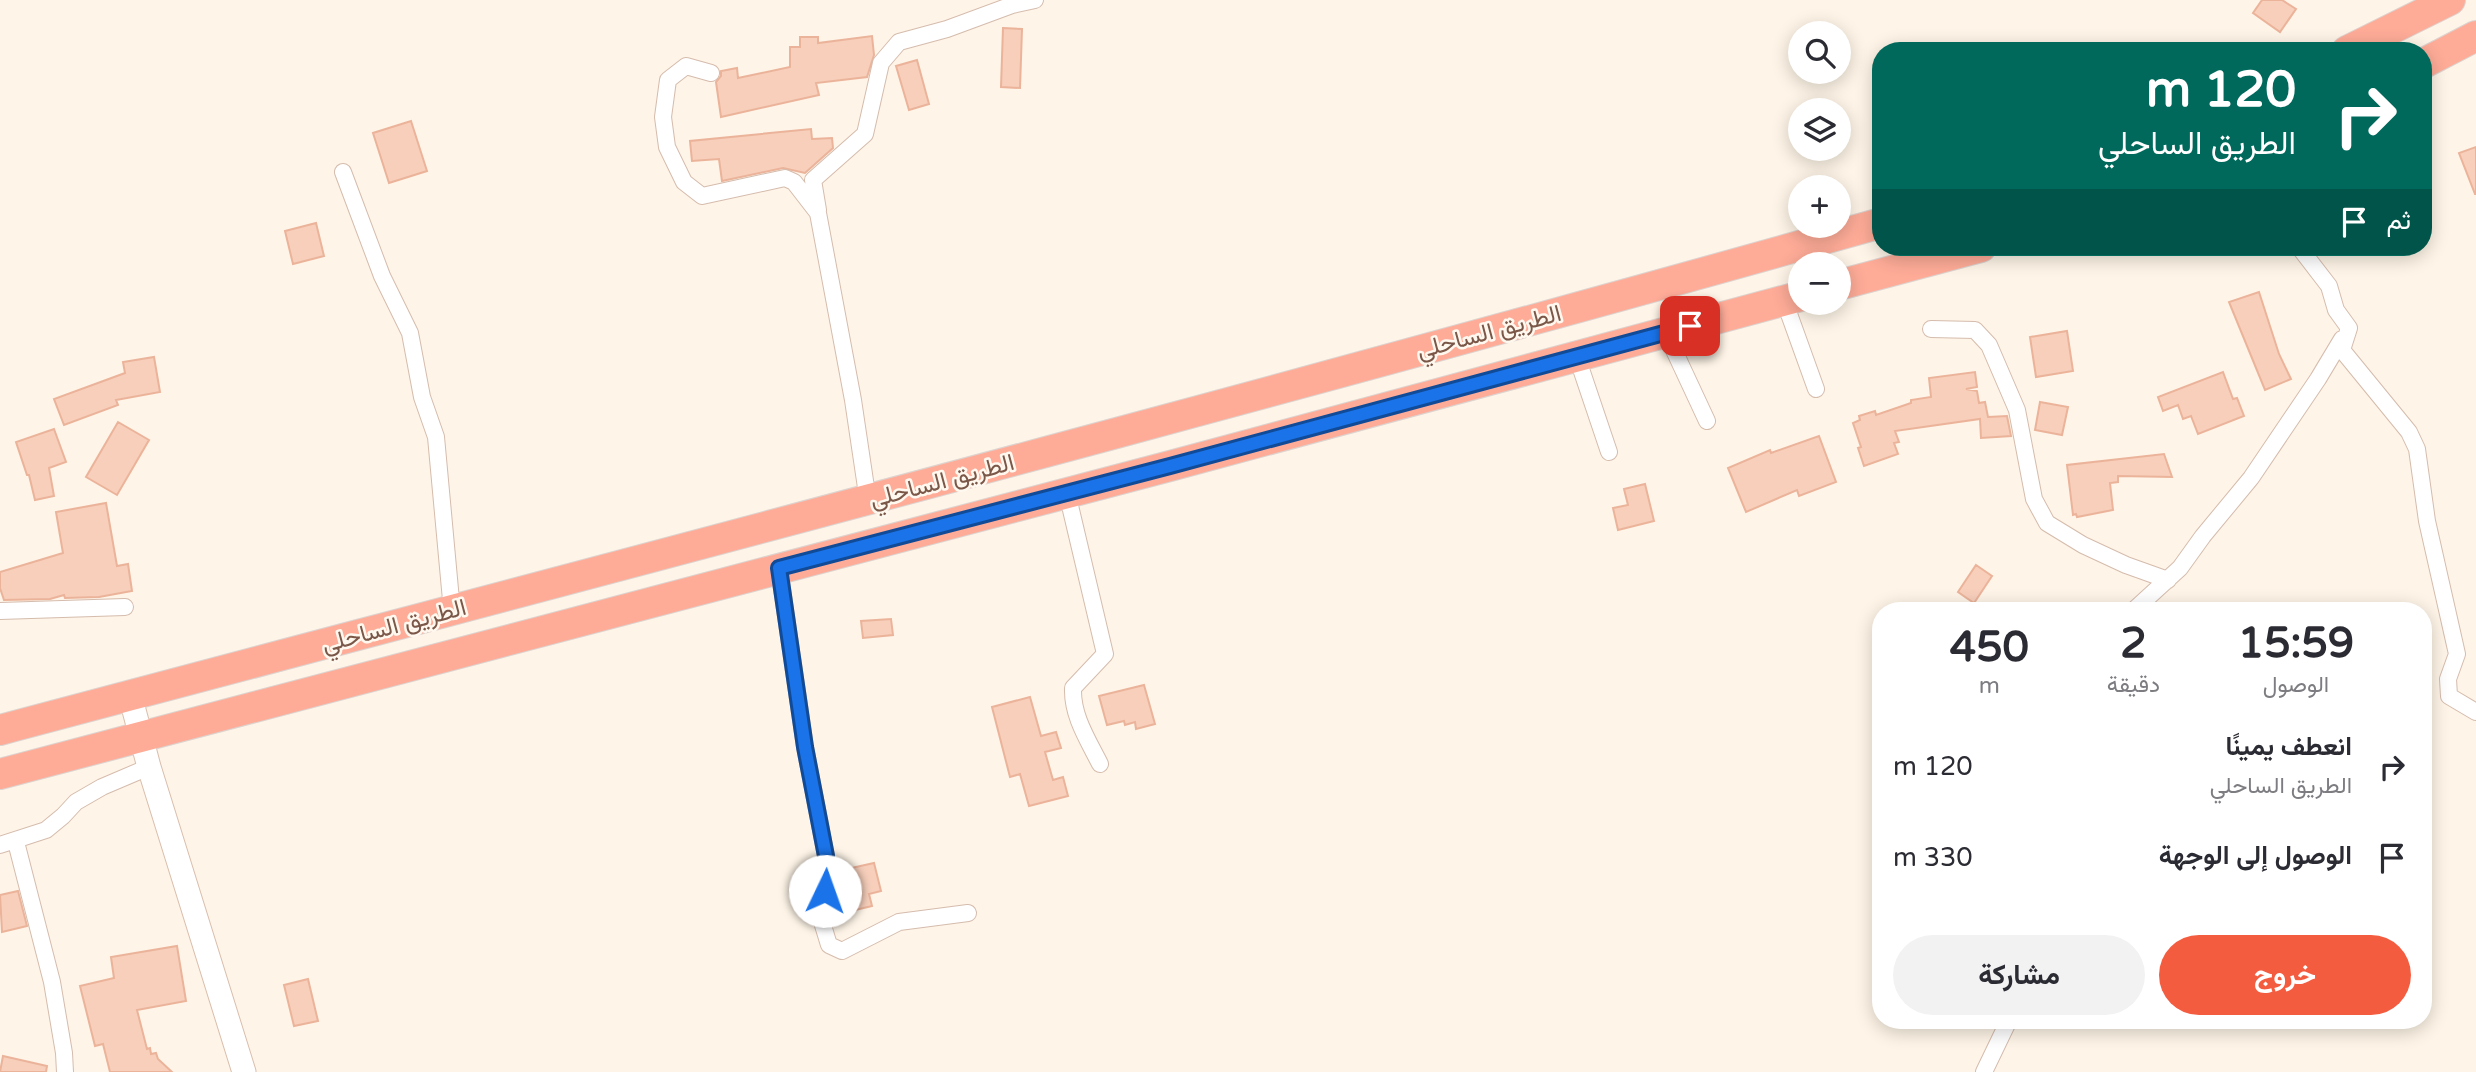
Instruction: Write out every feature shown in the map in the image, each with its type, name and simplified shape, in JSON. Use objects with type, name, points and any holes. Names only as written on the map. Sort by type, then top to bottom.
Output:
[{"type":"highway","points":[[2365,42],[2450,0]]},
{"type":"highway","points":[[2432,59],[2476,36]]},
{"type":"highway","name":"الطريق الساحلي","points":[[0,730],[868,501],[1872,226]]},
{"type":"highway","points":[[1851,282],[1948,256]]},
{"type":"highway","name":"الطريق الساحلي","points":[[0,774],[1067,493],[1788,299]]},
{"type":"street","points":[[868,501],[853,400],[813,180],[865,134],[881,63],[899,42],[1035,0]]},
{"type":"street","points":[[711,73],[686,66],[668,80],[663,117],[667,147],[684,182],[702,196],[785,178],[794,182],[818,213]]},
{"type":"street","points":[[343,172],[383,276],[410,333],[422,397],[436,438],[452,611]]},
{"type":"street","points":[[2306,256],[2329,286],[2336,310],[2348,328],[2342,350],[2409,432],[2417,449],[2427,521],[2457,654],[2448,679],[2449,696],[2476,712]]},
{"type":"street","points":[[1797,315],[1816,389]]},
{"type":"street","points":[[2143,602],[2180,568],[2251,478],[2318,379],[2348,328]]},
{"type":"street","points":[[1931,329],[1975,330],[1989,345],[2017,410],[2034,499],[2048,523],[2082,545],[2168,580]]},
{"type":"street","points":[[1667,333],[1707,421]]},
{"type":"street","points":[[1577,357],[1609,452]]},
{"type":"street","points":[[1067,493],[1105,654],[1073,688],[1073,703],[1081,727],[1100,764]]},
{"type":"street","points":[[779,568],[805,747],[826,856],[822,922],[829,945],[842,951],[899,922],[968,913]]},
{"type":"street","points":[[0,611],[125,607]]},
{"type":"street","points":[[130,695],[149,768],[242,1071]]},
{"type":"street","points":[[65,1072],[52,982],[8,844],[46,830],[76,802],[102,787],[149,768]]},
{"type":"street","points":[[1984,1072],[2005,1029]]},
{"type":"building","points":[[2262,0],[2282,0],[2296,9],[2280,32],[2253,13]]},
{"type":"building","points":[[1003,28],[1022,29],[1020,88],[1001,87]]},
{"type":"building","points":[[872,36],[874,55],[867,77],[816,83],[819,95],[721,117],[716,82],[721,71],[737,68],[738,78],[790,67],[790,47],[800,47],[800,37],[818,37],[818,43]]},
{"type":"building","points":[[917,60],[929,104],[909,110],[896,66]]},
{"type":"building","points":[[411,121],[427,171],[389,183],[373,133]]},
{"type":"building","points":[[811,129],[812,139],[832,138],[833,148],[805,173],[783,168],[722,181],[719,159],[692,161],[690,141]]},
{"type":"building","points":[[2476,147],[2476,194],[2475,194],[2459,153]]},
{"type":"building","points":[[316,223],[324,256],[293,264],[285,231]]},
{"type":"building","points":[[2259,292],[2279,354],[2291,379],[2265,390],[2229,302]]},
{"type":"building","points":[[2067,331],[2073,371],[2036,377],[2030,337]]},
{"type":"building","points":[[154,357],[160,392],[116,400],[118,405],[64,425],[54,399],[125,373],[123,362]]},
{"type":"building","points":[[1975,372],[1977,387],[1966,389],[1977,391],[1979,403],[1985,402],[1988,417],[2007,416],[2011,436],[1981,438],[1980,419],[1895,431],[1899,442],[1894,443],[1898,454],[1864,466],[1853,423],[1860,420],[1859,416],[1875,411],[1876,415],[1911,403],[1911,400],[1931,397],[1929,378]]},
{"type":"building","points":[[2223,372],[2233,399],[2237,398],[2244,416],[2198,434],[2191,416],[2183,419],[2178,405],[2163,411],[2158,397]]},
{"type":"building","points":[[2040,402],[2068,407],[2062,435],[2035,430]]},
{"type":"building","points":[[118,422],[149,440],[117,495],[86,477]]},
{"type":"building","points":[[54,429],[66,462],[49,468],[54,496],[35,500],[16,442]]},
{"type":"building","points":[[1819,436],[1836,482],[1799,496],[1797,490],[1746,512],[1728,468],[1770,450],[1771,453]]},
{"type":"building","points":[[2164,454],[2172,477],[2118,476],[2118,482],[2110,483],[2113,510],[2077,517],[2076,514],[2073,515],[2067,465]]},
{"type":"building","points":[[1645,484],[1654,521],[1618,530],[1613,508],[1628,505],[1624,489]]},
{"type":"building","points":[[106,503],[117,566],[128,564],[132,591],[99,597],[65,598],[64,595],[50,599],[4,600],[0,588],[0,572],[63,553],[56,512]]},
{"type":"building","points":[[1976,565],[1992,576],[1975,602],[1958,592]]},
{"type":"building","points":[[891,619],[893,635],[863,638],[861,621]]},
{"type":"building","points":[[1144,685],[1155,724],[1136,729],[1135,722],[1125,725],[1124,721],[1107,725],[1099,696]]},
{"type":"building","points":[[1030,697],[1041,736],[1056,732],[1061,748],[1045,752],[1053,780],[1063,777],[1068,796],[1029,806],[1020,774],[1010,777],[992,707]]},
{"type":"building","points":[[874,863],[881,891],[869,894],[872,906],[847,912],[838,871]]},
{"type":"building","points":[[18,891],[27,926],[2,932],[0,895]]},
{"type":"building","points":[[177,946],[186,1001],[137,1010],[147,1049],[150,1048],[151,1054],[156,1053],[158,1059],[172,1072],[110,1072],[103,1044],[95,1046],[80,986],[114,978],[111,957]]},
{"type":"building","points":[[308,979],[318,1021],[294,1026],[284,985]]},
{"type":"building","points":[[3,1056],[47,1066],[46,1072],[0,1072]]},
{"type":"route","points":[[825,891],[826,856],[805,747],[779,568],[1690,326]]}]
